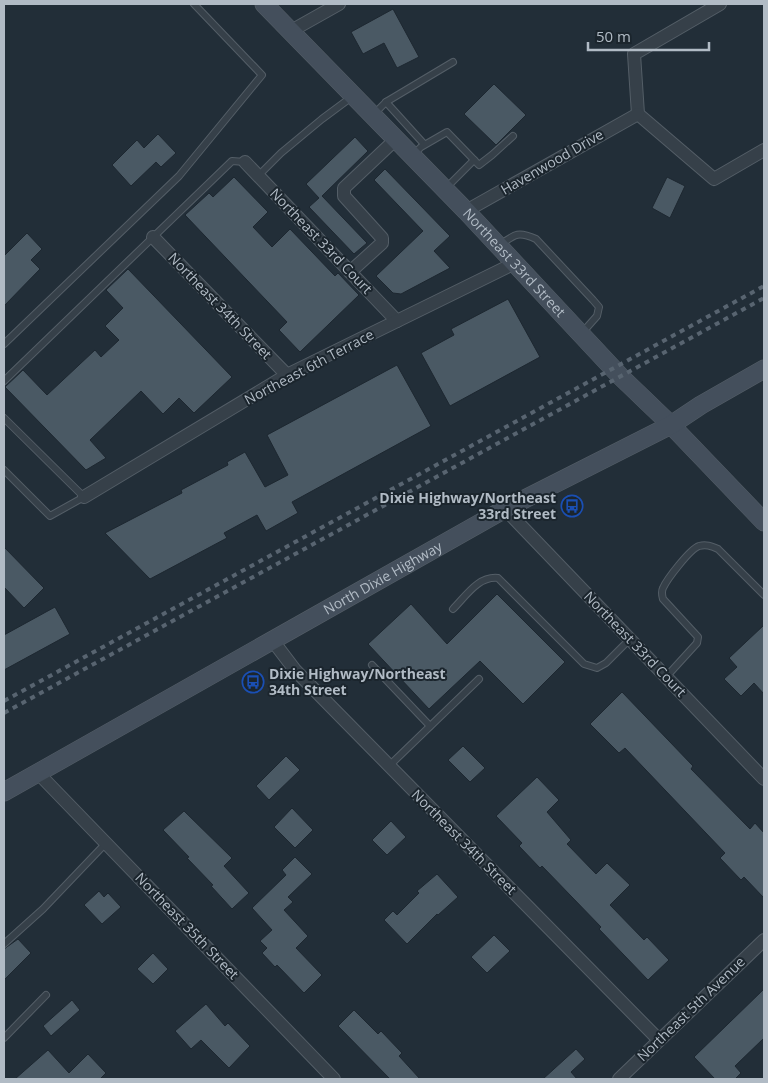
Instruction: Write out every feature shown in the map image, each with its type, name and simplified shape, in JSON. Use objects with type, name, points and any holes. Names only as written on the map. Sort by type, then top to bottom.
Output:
[{"type":"main road","name":"Northeast 33rd Street","points":[[264,4],[396,139],[418,150],[445,188],[466,211],[620,376],[671,425],[764,522]]},
{"type":"main road","name":"North Dixie Highway","points":[[4,792],[505,510],[671,425],[701,405],[764,369]]},
{"type":"street","points":[[291,31],[339,4]]},
{"type":"street","points":[[720,4],[634,54],[638,114],[714,179],[764,150]]},
{"type":"street","name":"Havenwood Drive","points":[[466,211],[638,114]]},
{"type":"street","points":[[350,272],[382,243],[382,238],[344,196],[344,188],[396,139]]},
{"type":"street","name":"Northeast 33rd Court","points":[[245,162],[396,321]]},
{"type":"street","name":"Northeast 34th Street","points":[[153,237],[286,375]]},
{"type":"street","name":"Northeast 6th Terrace","points":[[84,497],[286,375],[515,263]]},
{"type":"street","name":"Northeast 33rd Court","points":[[505,510],[666,677],[762,773]]},
{"type":"street","name":"Northeast 34th Street","points":[[273,641],[295,670],[659,1040]]},
{"type":"street","name":"Northeast 35th Street","points":[[39,774],[334,1079]]},
{"type":"street","name":"Northeast 5th Avenue","points":[[618,1079],[764,940]]},
{"type":"lane","points":[[4,344],[179,176],[262,75],[194,4]]},
{"type":"lane","points":[[373,115],[386,102],[453,62]]},
{"type":"lane","points":[[258,176],[281,153],[322,119],[354,96]]},
{"type":"lane","points":[[386,102],[418,150],[447,132],[479,165],[513,136]]},
{"type":"lane","points":[[445,188],[474,160]]},
{"type":"lane","points":[[4,381],[232,161],[245,162]]},
{"type":"lane","points":[[499,246],[516,234],[525,234],[536,239],[593,300],[598,307],[597,316],[581,334]]},
{"type":"lane","points":[[4,418],[84,497],[50,516],[4,470]]},
{"type":"lane","points":[[666,677],[697,643],[698,637],[663,599],[661,594],[663,587],[697,546],[708,545],[718,548],[764,594]]},
{"type":"lane","points":[[453,609],[482,580],[490,577],[498,578],[584,664],[597,668],[606,663],[630,639]]},
{"type":"lane","points":[[372,665],[430,726]]},
{"type":"lane","points":[[389,766],[479,679]]},
{"type":"lane","points":[[4,944],[43,909],[106,843]]},
{"type":"lane","points":[[4,1038],[46,995]]},
{"type":"building","points":[[393,9],[419,57],[397,68],[384,43],[363,54],[351,32]]},
{"type":"building","points":[[494,84],[526,115],[496,145],[464,114]]},
{"type":"building","points":[[158,134],[176,153],[161,167],[156,162],[131,186],[112,165],[137,140],[144,148]]},
{"type":"building","points":[[355,137],[368,151],[322,196],[367,243],[354,254],[309,207],[319,198],[306,184]]},
{"type":"building","points":[[385,169],[450,236],[434,251],[450,268],[401,294],[393,293],[376,276],[423,231],[374,180]]},
{"type":"building","points":[[234,177],[268,212],[253,227],[272,247],[290,229],[335,276],[338,273],[359,295],[300,352],[279,330],[287,322],[185,215],[209,193],[213,197]]},
{"type":"building","points":[[667,177],[685,186],[670,218],[652,208]]},
{"type":"building","points":[[27,233],[42,249],[31,260],[40,269],[4,306],[4,256]]},
{"type":"building","points":[[128,269],[232,377],[194,413],[179,398],[163,414],[141,391],[90,440],[106,458],[86,470],[5,387],[23,370],[47,395],[95,350],[101,357],[119,340],[105,326],[123,308],[106,290]]},
{"type":"building","points":[[508,299],[540,357],[450,406],[421,353],[454,335],[451,329]]},
{"type":"building","points":[[397,365],[431,426],[292,502],[298,513],[266,531],[257,515],[224,533],[227,538],[150,579],[105,533],[182,493],[181,490],[228,465],[227,462],[245,452],[265,487],[288,475],[267,435]]},
{"type":"building","points":[[4,547],[44,588],[24,608],[4,587]]},
{"type":"building","points":[[497,594],[565,662],[523,704],[480,661],[429,709],[368,644],[411,604],[447,644]]},
{"type":"building","points":[[55,607],[70,634],[4,670],[4,635]]},
{"type":"building","points":[[764,625],[764,694],[754,683],[741,696],[724,679],[737,667],[729,658]]},
{"type":"building","points":[[622,692],[693,766],[691,769],[750,829],[755,823],[764,833],[764,898],[744,877],[741,880],[720,858],[725,853],[625,748],[619,753],[590,724]]},
{"type":"building","points":[[463,746],[485,768],[470,782],[448,760]]},
{"type":"building","points":[[286,756],[300,770],[269,800],[256,786]]},
{"type":"building","points":[[537,777],[559,800],[547,812],[571,840],[567,844],[596,874],[607,863],[630,885],[610,905],[644,940],[647,937],[669,960],[648,980],[599,929],[601,927],[542,866],[540,868],[519,846],[522,843],[496,816]]},
{"type":"building","points":[[292,808],[313,830],[295,848],[274,827]]},
{"type":"building","points":[[184,811],[232,858],[224,866],[249,893],[232,909],[211,886],[213,885],[187,858],[189,857],[163,830]]},
{"type":"building","points":[[391,821],[406,837],[387,855],[372,840]]},
{"type":"building","points":[[295,857],[312,874],[288,897],[293,902],[284,910],[308,936],[296,948],[322,975],[304,993],[277,965],[275,967],[262,953],[267,948],[260,941],[272,930],[252,908],[286,875],[282,870]]},
{"type":"building","points":[[437,874],[458,897],[437,914],[407,944],[384,920],[393,911],[397,915],[419,893],[417,891]]},
{"type":"building","points":[[99,891],[104,897],[108,893],[121,907],[102,924],[84,905]]},
{"type":"building","points":[[494,935],[510,951],[487,973],[471,957]]},
{"type":"building","points":[[18,939],[31,953],[4,980],[4,949]]},
{"type":"building","points":[[153,953],[168,969],[153,984],[137,969]]},
{"type":"building","points":[[764,989],[764,1038],[735,1066],[741,1073],[735,1079],[715,1079],[694,1057]]},
{"type":"building","points":[[72,1000],[80,1010],[51,1036],[43,1026]]},
{"type":"building","points":[[206,1004],[225,1026],[228,1023],[250,1046],[229,1068],[201,1040],[191,1049],[175,1031]]},
{"type":"building","points":[[354,1010],[378,1034],[381,1031],[402,1053],[399,1056],[420,1079],[390,1079],[338,1026]]},
{"type":"building","points":[[576,1049],[585,1059],[571,1072],[577,1079],[543,1079]]},
{"type":"building","points":[[48,1050],[69,1073],[88,1054],[106,1073],[100,1079],[15,1079]]},
{"type":"railway","points":[[4,701],[764,286]]},
{"type":"railway","points":[[4,713],[764,298]]},
{"type":"place","name":"Dixie Highway/Northeast 33rd Street","points":[[572,506]]},
{"type":"place","name":"Dixie Highway/Northeast 34th Street","points":[[253,682]]}]
